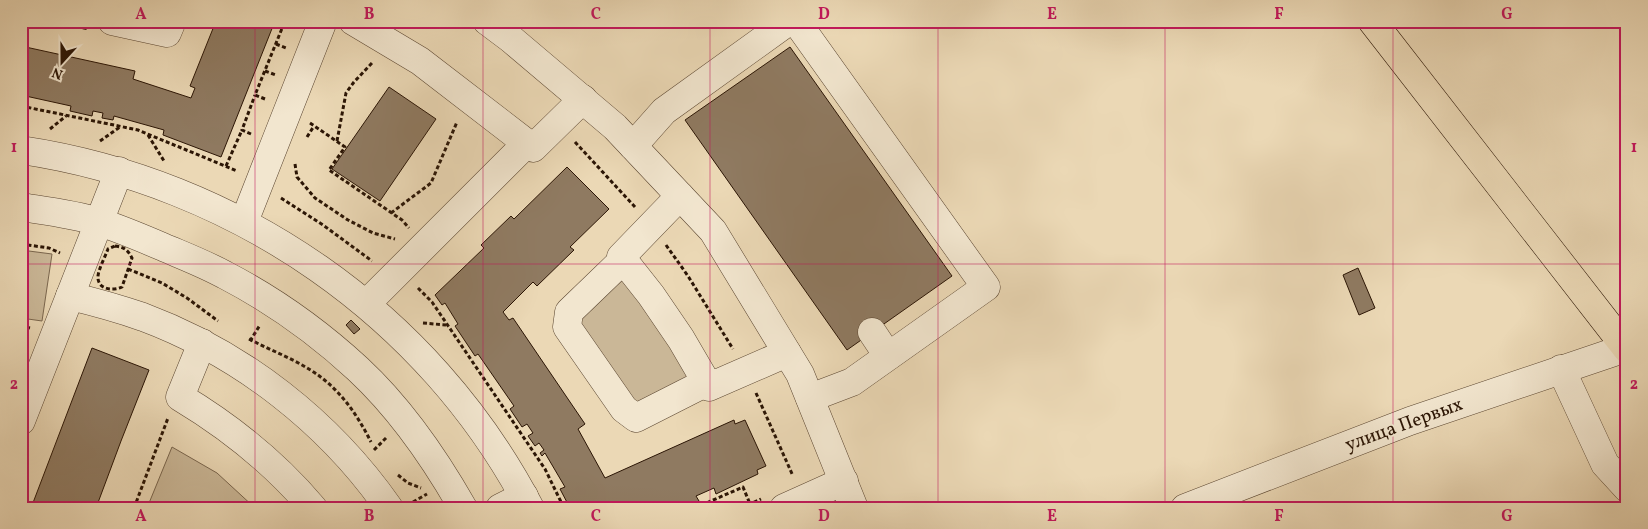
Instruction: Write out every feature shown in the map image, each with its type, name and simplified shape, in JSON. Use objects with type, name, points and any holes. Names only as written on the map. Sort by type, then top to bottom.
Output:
[{"type":"main road","points":[[1372,21],[1626,348]]},
{"type":"street","points":[[112,21],[167,33],[172,21]]},
{"type":"street","points":[[244,222],[323,21]]},
{"type":"street","points":[[353,21],[420,61],[533,148],[583,99]]},
{"type":"street","points":[[487,21],[615,127],[713,231],[800,374],[854,508]]},
{"type":"street","points":[[633,146],[664,111],[789,21]]},
{"type":"street","points":[[796,21],[986,287],[852,382],[810,398]]},
{"type":"street","points":[[366,304],[392,278],[421,241],[527,143]]},
{"type":"street","points":[[21,150],[64,157],[160,184],[244,222],[291,249],[332,277],[366,304],[440,376],[471,414],[499,454],[518,504]]},
{"type":"street","points":[[25,433],[70,296],[119,171]]},
{"type":"street","points":[[680,196],[620,257],[651,295],[681,339],[710,387],[788,353]]},
{"type":"street","points":[[21,207],[99,222],[144,239],[226,275],[274,304],[320,337],[359,370],[404,419],[432,456],[463,508]]},
{"type":"street","points":[[623,260],[569,312],[568,327],[624,409],[636,418],[707,382]]},
{"type":"street","points":[[70,296],[144,318],[202,343],[237,364],[302,410],[331,437],[358,467],[389,508]]},
{"type":"street","points":[[872,332],[888,356]]},
{"type":"street","points":[[202,343],[180,397],[212,416],[256,451],[290,481],[313,508]]},
{"type":"street","name":"улица Первых","points":[[1185,508],[1410,421],[1626,348]]},
{"type":"street","points":[[1560,370],[1605,464],[1627,488]]},
{"type":"street","points":[[775,502],[844,481]]},
{"type":"path","points":[[337,141],[346,93],[373,62]]},
{"type":"path","points":[[21,106],[138,130],[251,177],[258,184],[323,225],[362,253],[392,278]]},
{"type":"path","points":[[391,213],[431,183],[460,116]]},
{"type":"path","points":[[304,141],[314,126]]},
{"type":"path","points":[[226,166],[242,130]]},
{"type":"path","points":[[343,145],[345,146],[329,170],[402,220],[421,241]]},
{"type":"path","points":[[293,157],[297,177],[316,198],[348,220],[373,233],[394,239],[421,241]]},
{"type":"path","points":[[21,244],[49,248],[84,262]]},
{"type":"path","points":[[115,246],[123,247],[129,251],[132,258],[122,287],[115,290],[107,290],[101,284],[98,277],[108,249],[115,246]]},
{"type":"path","points":[[237,364],[274,304]]},
{"type":"path","points":[[752,386],[796,483]]},
{"type":"path","points":[[134,508],[171,412]]},
{"type":"path","points":[[358,467],[404,419]]},
{"type":"path","points":[[21,463],[25,433]]},
{"type":"path","points":[[695,508],[743,487],[750,504]]},
{"type":"path","points":[[742,508],[750,504],[775,502]]},
{"type":"shaded area","points":[[21,250],[52,254],[42,321],[21,318]]},
{"type":"shaded area","points":[[621,272],[694,382],[634,404],[577,317]]},
{"type":"shaded area","points":[[172,447],[217,473],[255,508],[147,508]]},
{"type":"building","points":[[216,21],[275,21],[221,157],[163,135],[164,130],[114,116],[113,120],[102,118],[103,113],[93,111],[92,116],[70,111],[71,106],[21,95],[21,46],[135,71],[133,79],[191,98],[195,88],[190,86]]},
{"type":"building","points":[[790,47],[952,276],[847,350],[685,120]]},
{"type":"building","points":[[389,87],[436,119],[380,201],[332,169]]},
{"type":"building","points":[[567,167],[609,209],[570,247],[574,250],[537,286],[533,282],[503,312],[509,320],[513,318],[585,424],[578,429],[605,478],[734,420],[735,424],[745,420],[766,466],[757,470],[758,474],[716,494],[714,488],[696,496],[699,501],[688,506],[686,502],[673,508],[570,508],[560,489],[565,487],[545,453],[542,456],[540,453],[544,450],[539,443],[535,446],[528,436],[533,433],[527,424],[522,427],[510,409],[514,406],[478,354],[475,356],[455,326],[458,324],[445,303],[442,305],[435,295],[484,248],[481,245],[511,216],[514,219]]},
{"type":"building","points":[[1358,268],[1375,308],[1359,315],[1343,275]]},
{"type":"building","points":[[351,320],[360,329],[354,334],[346,325]]},
{"type":"building","points":[[92,348],[149,370],[96,508],[31,508]]}]
